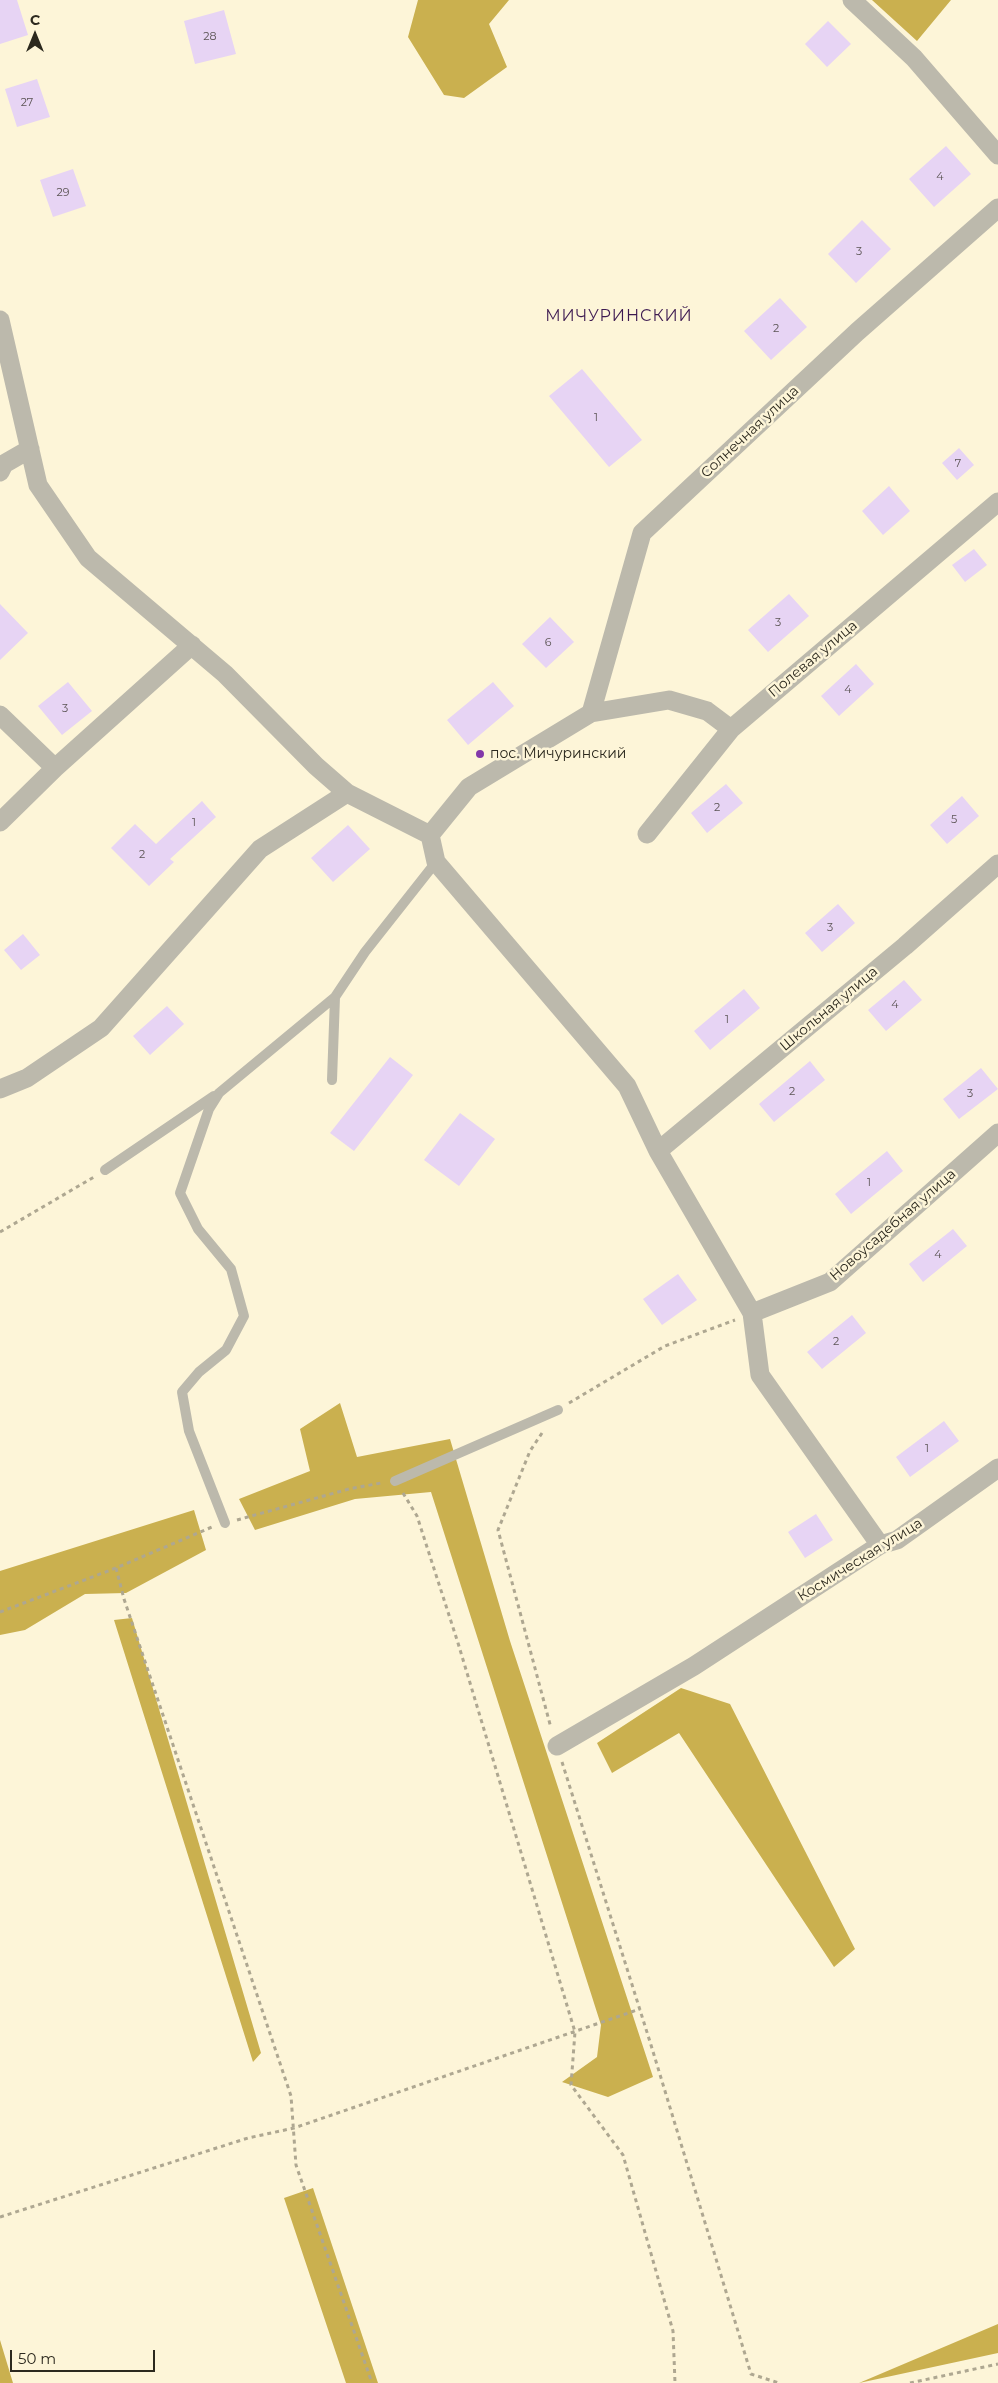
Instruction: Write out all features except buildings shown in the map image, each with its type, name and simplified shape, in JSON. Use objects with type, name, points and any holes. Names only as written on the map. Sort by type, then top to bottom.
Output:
[{"type":"street","points":[[852,0],[914,58],[998,155]]},
{"type":"street","name":"Солнечная улица","points":[[590,712],[642,533],[857,332],[998,208]]},
{"type":"street","points":[[0,320],[38,485],[88,558],[226,674],[316,766],[347,793],[430,835]]},
{"type":"street","points":[[0,472],[4,464],[30,449]]},
{"type":"street","name":"Полевая улица","points":[[646,834],[731,729],[998,502]]},
{"type":"street","points":[[0,822],[55,768],[192,645]]},
{"type":"street","points":[[430,835],[469,787],[590,712],[669,700],[707,711],[731,729]]},
{"type":"street","points":[[0,715],[55,768]]},
{"type":"street","points":[[0,1089],[27,1078],[100,1028],[260,849],[347,793]]},
{"type":"street","points":[[430,835],[436,862],[627,1086],[658,1150],[752,1314],[760,1375],[880,1545]]},
{"type":"street","name":"Школьная улица","points":[[658,1150],[905,946],[998,864]]},
{"type":"street","name":"Новоусадебная улица","points":[[752,1314],[830,1282],[998,1133]]},
{"type":"street","name":"Космическая улица","points":[[557,1746],[694,1666],[880,1545],[897,1540],[998,1468]]},
{"type":"lane","points":[[105,1170],[218,1093],[335,997],[365,952],[436,862]]},
{"type":"lane","points":[[332,1080],[335,997]]},
{"type":"lane","points":[[218,1093],[209,1108],[180,1193],[198,1229],[231,1269],[244,1316],[226,1350],[199,1372],[182,1392],[189,1431],[225,1523]]},
{"type":"lane","points":[[395,1481],[558,1410]]},
{"type":"path","points":[[0,1232],[105,1170]]},
{"type":"path","points":[[752,1314],[665,1346],[558,1410],[530,1451],[498,1530],[557,1746],[640,2009],[751,2374],[779,2383]]},
{"type":"path","points":[[0,1612],[116,1568],[225,1523],[349,1489],[395,1481],[417,1516],[420,1525],[458,1643],[575,2032],[571,2085],[623,2155],[673,2331],[675,2383]]},
{"type":"path","points":[[116,1568],[124,1600],[291,2096],[296,2165],[372,2383]]},
{"type":"path","points":[[0,2217],[248,2138],[294,2128],[640,2009]]},
{"type":"path","points":[[910,2383],[998,2364]]},
{"type":"shaded area","points":[[418,0],[509,0],[489,24],[507,67],[464,98],[444,95],[408,37]]},
{"type":"shaded area","points":[[872,0],[951,0],[917,41]]},
{"type":"shaded area","points":[[340,1403],[357,1457],[450,1439],[510,1641],[653,2077],[608,2097],[562,2082],[597,2057],[601,2025],[431,1492],[355,1499],[255,1530],[239,1499],[310,1471],[300,1429]]},
{"type":"shaded area","points":[[194,1510],[206,1550],[126,1593],[85,1594],[25,1630],[0,1635],[0,1571]]},
{"type":"shaded area","points":[[132,1618],[261,2053],[253,2062],[114,1620]]},
{"type":"shaded area","points":[[681,1688],[730,1704],[855,1949],[834,1967],[679,1733],[612,1773],[597,1743]]},
{"type":"shaded area","points":[[313,2188],[378,2383],[346,2383],[284,2198]]},
{"type":"shaded area","points":[[998,2324],[998,2353],[859,2383]]},
{"type":"shaded area","points":[[0,2340],[13,2383],[0,2383]]},
{"type":"place","name":"пос. Мичуринский","points":[[480,754]]},
{"type":"district","name":"МИЧУРИНСКИЙ","points":[[619,316]]}]
